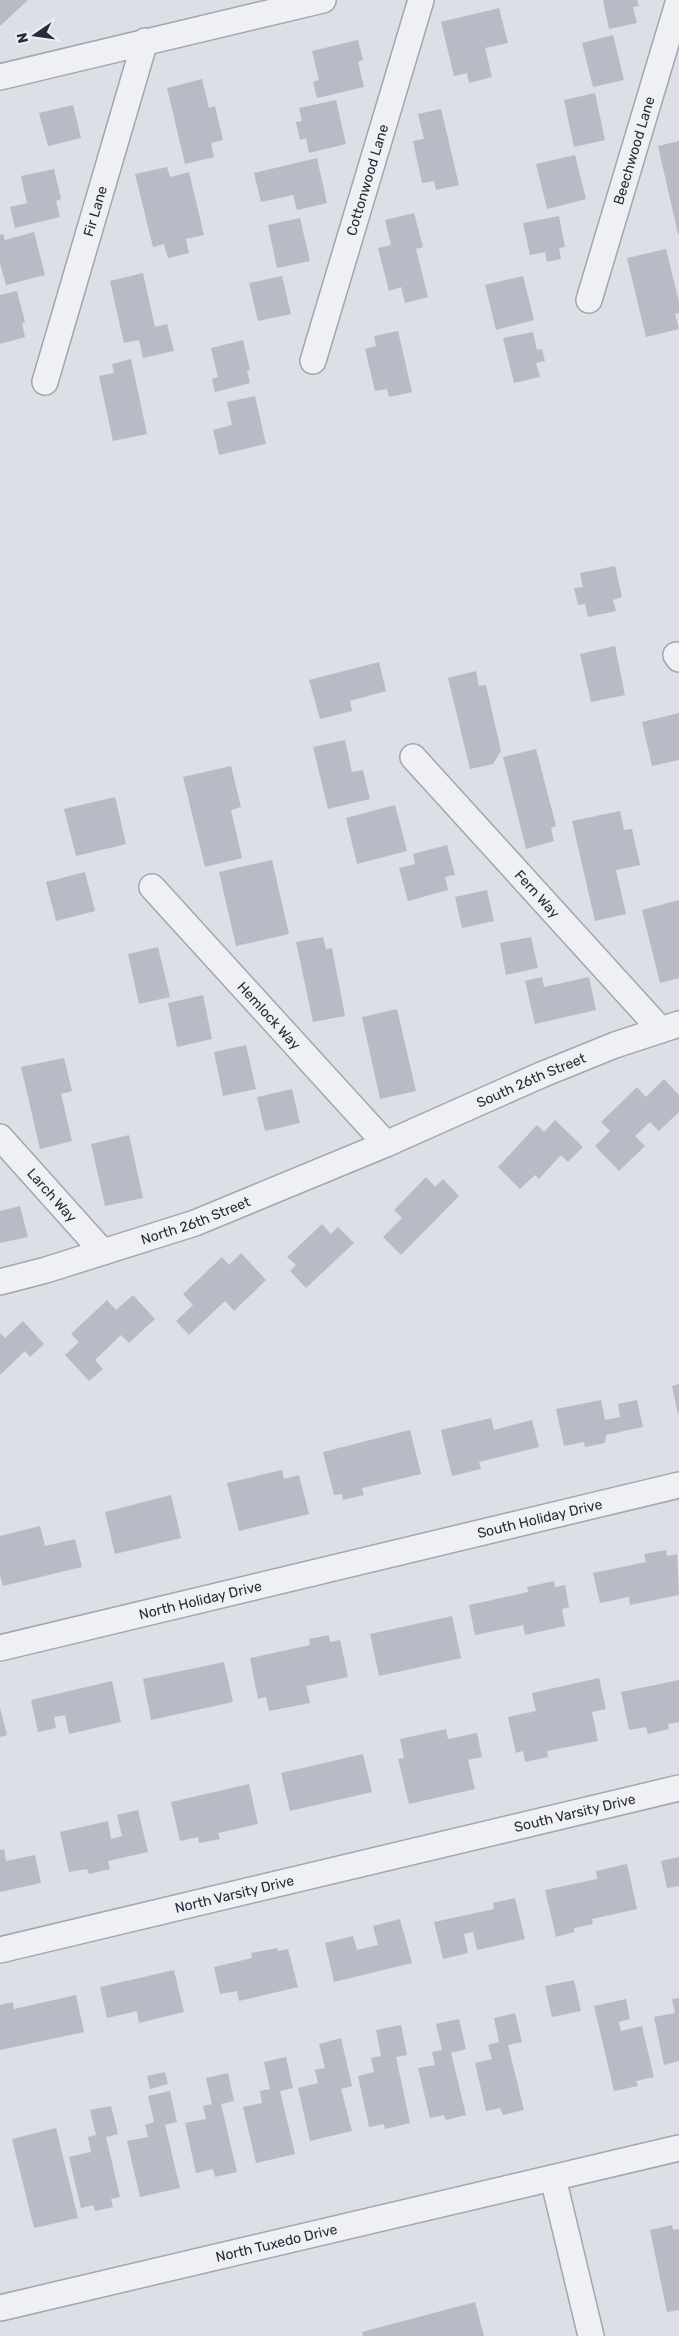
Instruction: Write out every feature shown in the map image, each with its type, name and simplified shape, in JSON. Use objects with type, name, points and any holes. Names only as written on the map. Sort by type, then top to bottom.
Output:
[{"type":"street","points":[[0,77],[324,0]]},
{"type":"street","name":"Cottonwood Lane","points":[[313,361],[421,0]]},
{"type":"street","name":"Beechwood Lane","points":[[589,300],[679,0]]},
{"type":"street","name":"Fir Lane","points":[[45,382],[145,41]]},
{"type":"street","name":"Fern Way","points":[[413,757],[670,1027]]},
{"type":"street","name":"Hemlock Way","points":[[152,887],[386,1144]]},
{"type":"street","name":"South 26th Street","points":[[386,1144],[541,1075],[615,1045],[670,1027]]},
{"type":"street","name":"Larch Way","points":[[0,1137],[103,1252]]},
{"type":"street","name":"North 26th Street","points":[[0,1282],[103,1252],[194,1222],[386,1144]]},
{"type":"street","name":"South Holiday Drive","points":[[402,1552],[679,1485]]},
{"type":"street","name":"North Holiday Drive","points":[[0,1648],[402,1552]]},
{"type":"street","name":"South Varsity Drive","points":[[470,1838],[679,1788]]},
{"type":"street","name":"North Varsity Drive","points":[[0,1950],[470,1838]]},
{"type":"street","name":"North Tuxedo Drive","points":[[0,2308],[679,2148]]},
{"type":"street","points":[[553,2178],[591,2336]]},
{"type":"building","points":[[0,0],[28,0],[0,26]]},
{"type":"building","points":[[603,0],[637,0],[639,6],[633,7],[637,23],[609,29]]},
{"type":"building","points":[[499,8],[508,43],[485,48],[492,77],[469,83],[467,73],[454,76],[441,22]]},
{"type":"building","points":[[613,35],[624,80],[593,87],[582,43]]},
{"type":"building","points":[[358,40],[363,60],[358,62],[364,87],[317,98],[313,82],[319,80],[312,51]]},
{"type":"building","points":[[202,79],[209,108],[215,106],[223,140],[211,143],[214,157],[185,164],[167,88]]},
{"type":"building","points":[[595,93],[605,140],[574,147],[564,100]]},
{"type":"building","points":[[336,100],[346,144],[309,153],[306,138],[300,140],[296,122],[302,121],[299,108]]},
{"type":"building","points":[[73,105],[81,138],[48,146],[39,113]]},
{"type":"building","points":[[441,109],[459,185],[436,190],[434,181],[422,183],[413,141],[424,139],[418,114]]},
{"type":"building","points":[[679,141],[679,234],[678,234],[658,146]]},
{"type":"building","points":[[575,155],[586,199],[547,209],[536,164]]},
{"type":"building","points":[[317,158],[327,203],[297,210],[293,195],[261,202],[254,173]]},
{"type":"building","points":[[167,167],[170,177],[189,172],[204,235],[186,239],[189,253],[168,258],[164,244],[153,247],[135,174]]},
{"type":"building","points":[[54,169],[61,199],[56,201],[60,217],[15,228],[10,207],[27,203],[21,176]]},
{"type":"building","points":[[414,213],[423,247],[416,249],[428,297],[405,303],[401,287],[389,291],[378,248],[391,245],[385,220]]},
{"type":"building","points":[[559,216],[565,247],[559,248],[561,259],[547,262],[545,252],[530,255],[523,223]]},
{"type":"building","points":[[300,218],[310,261],[277,268],[268,225]]},
{"type":"building","points":[[34,232],[45,275],[6,285],[0,263],[0,235],[3,234],[5,240]]},
{"type":"building","points":[[666,249],[679,302],[679,313],[675,314],[679,329],[646,337],[627,258]]},
{"type":"building","points":[[143,273],[155,327],[167,324],[174,351],[143,358],[139,340],[124,343],[110,281]]},
{"type":"building","points":[[282,276],[291,314],[258,321],[249,283]]},
{"type":"building","points":[[523,276],[534,320],[496,330],[485,285]]},
{"type":"building","points":[[17,291],[25,322],[22,323],[25,337],[0,344],[0,295]]},
{"type":"building","points":[[398,331],[412,392],[389,397],[387,389],[375,391],[365,349],[376,346],[374,336]]},
{"type":"building","points":[[533,332],[537,350],[542,349],[545,361],[536,363],[540,377],[514,383],[503,338]]},
{"type":"building","points":[[243,340],[250,370],[247,370],[250,383],[215,392],[212,379],[218,377],[211,348]]},
{"type":"building","points":[[131,359],[147,434],[113,441],[99,376],[114,373],[112,364]]},
{"type":"building","points":[[255,396],[266,444],[219,455],[213,430],[232,425],[227,402]]},
{"type":"building","points":[[615,566],[622,597],[613,600],[616,611],[588,617],[585,604],[578,605],[574,588],[583,587],[580,573]]},
{"type":"building","points":[[615,646],[625,695],[591,702],[580,654]]},
{"type":"building","points":[[379,662],[386,691],[350,701],[352,711],[320,719],[309,680]]},
{"type":"building","points":[[476,671],[479,686],[486,685],[501,751],[493,764],[470,769],[448,678]]},
{"type":"building","points":[[679,713],[679,760],[652,766],[642,722]]},
{"type":"building","points":[[345,740],[352,772],[363,770],[370,799],[328,809],[313,747]]},
{"type":"building","points":[[536,749],[556,826],[551,828],[554,841],[526,849],[503,757]]},
{"type":"building","points":[[231,766],[241,807],[231,810],[242,858],[205,867],[183,777]]},
{"type":"building","points":[[115,797],[126,844],[76,856],[64,809]]},
{"type":"building","points":[[395,805],[407,851],[357,864],[346,818]]},
{"type":"building","points":[[620,811],[624,830],[632,829],[640,865],[616,870],[626,914],[595,921],[572,821]]},
{"type":"building","points":[[447,845],[455,875],[445,877],[448,890],[408,901],[399,868],[415,864],[413,854]]},
{"type":"building","points":[[272,860],[289,934],[236,946],[219,872]]},
{"type":"building","points":[[85,872],[95,911],[56,921],[46,882]]},
{"type":"building","points":[[487,890],[494,921],[462,928],[455,897]]},
{"type":"building","points":[[679,900],[679,978],[660,983],[642,910]]},
{"type":"building","points":[[323,937],[326,949],[332,948],[345,1016],[313,1022],[296,942]]},
{"type":"building","points":[[531,937],[538,968],[506,975],[500,943]]},
{"type":"building","points":[[158,947],[170,997],[139,1004],[128,954]]},
{"type":"building","points":[[542,977],[544,987],[589,977],[596,1010],[535,1024],[525,981]]},
{"type":"building","points":[[203,995],[212,1039],[177,1047],[168,1003]]},
{"type":"building","points":[[397,1009],[416,1091],[380,1099],[362,1017]]},
{"type":"building","points":[[246,1045],[256,1089],[223,1096],[214,1052]]},
{"type":"building","points":[[64,1058],[72,1091],[61,1094],[72,1141],[40,1149],[21,1067]]},
{"type":"building","points":[[664,1079],[679,1095],[679,1112],[659,1131],[650,1122],[635,1136],[645,1146],[619,1171],[595,1146],[610,1131],[601,1122],[637,1087],[646,1097]]},
{"type":"building","points":[[292,1089],[300,1123],[265,1131],[257,1097]]},
{"type":"building","points":[[555,1120],[583,1147],[568,1162],[561,1155],[539,1179],[535,1175],[520,1189],[498,1167],[537,1125],[544,1132]]},
{"type":"building","points":[[129,1135],[143,1198],[105,1206],[91,1144]]},
{"type":"building","points":[[426,1177],[435,1187],[443,1179],[459,1196],[401,1255],[383,1237],[402,1218],[394,1210]]},
{"type":"building","points":[[20,1206],[28,1237],[0,1243],[0,1211]]},
{"type":"building","points":[[322,1224],[331,1234],[338,1227],[354,1243],[306,1288],[290,1271],[296,1265],[287,1257]]},
{"type":"building","points":[[241,1253],[266,1280],[234,1311],[225,1301],[189,1335],[176,1321],[193,1305],[183,1294],[222,1257],[229,1265]]},
{"type":"building","points":[[133,1295],[155,1319],[129,1343],[121,1335],[95,1360],[103,1369],[89,1381],[65,1355],[79,1342],[71,1334],[107,1300],[116,1310]]},
{"type":"building","points":[[23,1321],[44,1344],[30,1357],[25,1351],[0,1375],[0,1333],[5,1338]]},
{"type":"building","points":[[679,1384],[679,1413],[678,1414],[672,1386]]},
{"type":"building","points":[[601,1400],[605,1420],[620,1417],[618,1404],[637,1400],[643,1427],[606,1435],[605,1443],[585,1447],[584,1442],[564,1446],[556,1409]]},
{"type":"building","points":[[491,1418],[494,1430],[532,1420],[539,1447],[479,1462],[481,1469],[452,1476],[441,1430]]},
{"type":"building","points":[[410,1430],[421,1474],[362,1488],[364,1495],[343,1500],[342,1494],[334,1495],[323,1452]]},
{"type":"building","points":[[282,1470],[284,1479],[299,1475],[309,1514],[239,1531],[227,1483]]},
{"type":"building","points":[[171,1495],[181,1538],[115,1554],[105,1512]]},
{"type":"building","points":[[40,1526],[45,1546],[75,1539],[82,1567],[3,1586],[0,1576],[0,1536]]},
{"type":"building","points":[[666,1550],[667,1556],[677,1554],[679,1595],[630,1605],[629,1597],[600,1603],[593,1573],[646,1562],[644,1554]]},
{"type":"building","points":[[554,1581],[555,1587],[565,1585],[569,1607],[562,1609],[565,1626],[525,1635],[523,1625],[475,1635],[469,1605],[528,1592],[527,1587]]},
{"type":"building","points":[[452,1616],[461,1658],[379,1676],[370,1634]]},
{"type":"building","points":[[329,1635],[330,1642],[340,1640],[348,1677],[306,1686],[310,1703],[269,1711],[266,1697],[258,1699],[250,1658],[310,1645],[309,1639]]},
{"type":"building","points":[[224,1662],[233,1702],[151,1720],[143,1679]]},
{"type":"building","points":[[599,1678],[606,1709],[592,1712],[598,1741],[547,1751],[548,1757],[525,1762],[523,1751],[516,1753],[508,1717],[536,1711],[532,1693]]},
{"type":"building","points":[[679,1680],[679,1722],[668,1724],[669,1729],[648,1734],[646,1727],[629,1730],[621,1692]]},
{"type":"building","points":[[112,1681],[121,1722],[69,1734],[65,1715],[54,1717],[56,1728],[38,1732],[31,1700]]},
{"type":"building","points":[[0,1708],[7,1735],[0,1737]]},
{"type":"building","points":[[446,1729],[448,1739],[477,1733],[482,1757],[468,1760],[475,1789],[409,1804],[398,1759],[404,1758],[400,1739]]},
{"type":"building","points":[[363,1754],[372,1792],[290,1811],[281,1773]]},
{"type":"building","points":[[249,1784],[258,1824],[218,1833],[220,1839],[199,1843],[198,1837],[180,1841],[171,1802]]},
{"type":"building","points":[[138,1810],[148,1852],[108,1861],[110,1869],[89,1874],[87,1869],[69,1872],[60,1832],[108,1821],[111,1839],[122,1836],[117,1815]]},
{"type":"building","points":[[4,1849],[6,1861],[35,1855],[41,1883],[0,1892],[0,1850]]},
{"type":"building","points":[[679,1857],[679,1886],[667,1888],[661,1861]]},
{"type":"building","points":[[627,1864],[637,1909],[592,1919],[593,1924],[574,1928],[574,1932],[556,1937],[545,1890],[597,1879],[596,1871]]},
{"type":"building","points":[[515,1898],[525,1939],[477,1950],[473,1932],[464,1934],[468,1953],[443,1959],[434,1922],[494,1909],[493,1903]]},
{"type":"building","points":[[400,1919],[412,1963],[334,1982],[325,1943],[353,1936],[357,1950],[378,1945],[373,1926]]},
{"type":"building","points":[[277,1948],[278,1951],[288,1949],[298,1987],[239,2001],[237,1991],[220,1994],[214,1967],[252,1958],[251,1953]]},
{"type":"building","points":[[174,1970],[184,2012],[139,2023],[137,2011],[107,2018],[100,1987]]},
{"type":"building","points":[[574,1980],[581,2011],[552,2017],[545,1986]]},
{"type":"building","points":[[76,1995],[84,2032],[0,2050],[0,2005],[13,2002],[14,2009]]},
{"type":"building","points":[[679,1998],[679,2061],[664,2065],[654,2017],[675,2013],[672,1999]]},
{"type":"building","points":[[626,1999],[630,2019],[619,2022],[621,2031],[642,2026],[654,2077],[636,2081],[638,2086],[614,2091],[594,2006]]},
{"type":"building","points":[[515,2013],[522,2042],[508,2045],[524,2110],[503,2115],[500,2108],[486,2111],[475,2063],[492,2059],[488,2045],[499,2042],[494,2018]]},
{"type":"building","points":[[459,2019],[466,2049],[451,2053],[466,2115],[446,2120],[444,2115],[430,2118],[418,2068],[435,2065],[432,2052],[442,2050],[436,2024]]},
{"type":"building","points":[[401,2025],[407,2055],[396,2057],[410,2123],[385,2129],[384,2124],[369,2127],[358,2076],[374,2072],[371,2058],[381,2056],[376,2030]]},
{"type":"building","points":[[341,2038],[352,2086],[341,2089],[352,2131],[310,2141],[298,2088],[318,2083],[315,2070],[325,2068],[319,2044]]},
{"type":"building","points":[[286,2057],[293,2088],[280,2091],[295,2154],[256,2163],[243,2107],[262,2103],[260,2091],[270,2089],[264,2062]]},
{"type":"building","points":[[165,2072],[168,2084],[150,2089],[147,2076]]},
{"type":"building","points":[[228,2073],[234,2101],[221,2104],[237,2172],[215,2177],[213,2169],[196,2173],[185,2123],[206,2119],[203,2106],[212,2104],[206,2078]]},
{"type":"building","points":[[170,2091],[177,2122],[165,2125],[180,2188],[140,2197],[127,2141],[148,2137],[145,2125],[154,2122],[148,2096]]},
{"type":"building","points":[[111,2106],[118,2134],[106,2137],[120,2197],[111,2199],[113,2207],[95,2211],[93,2205],[81,2208],[69,2157],[91,2152],[88,2137],[96,2135],[90,2110]]},
{"type":"building","points":[[56,2128],[78,2218],[34,2228],[12,2139]]},
{"type":"building","points":[[672,2225],[673,2230],[679,2229],[679,2310],[667,2312],[650,2230]]},
{"type":"building","points":[[475,2302],[484,2336],[363,2336],[362,2332]]}]
